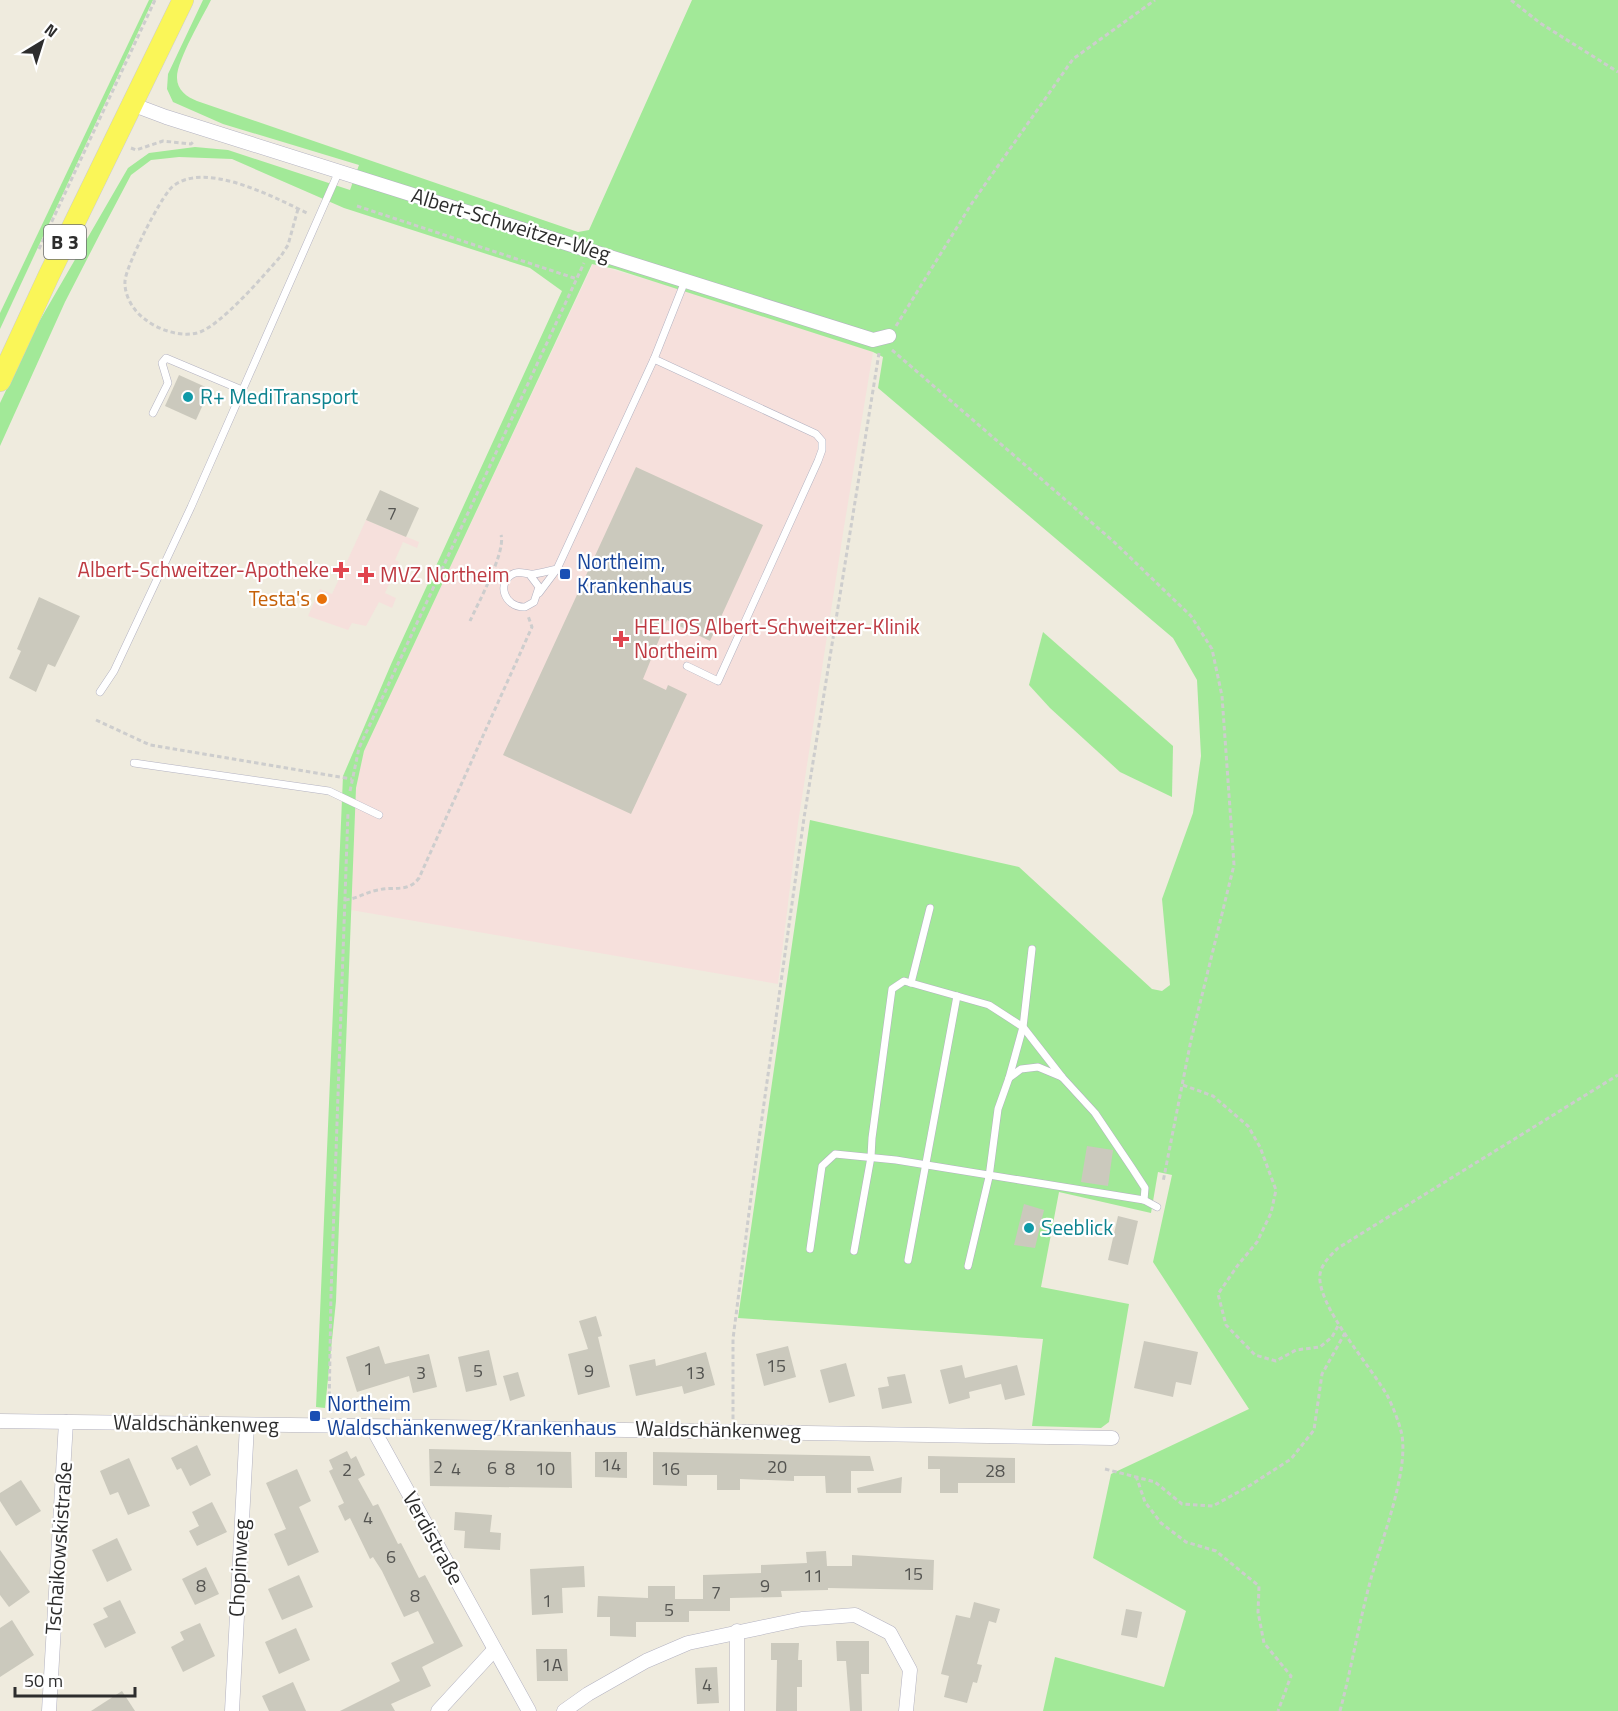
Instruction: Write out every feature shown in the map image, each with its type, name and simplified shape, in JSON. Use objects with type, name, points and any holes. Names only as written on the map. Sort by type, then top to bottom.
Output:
[{"type":"main road","name":"B 3","points":[[0,381],[183,0]]},
{"type":"street","name":"Albert-Schweitzer-Weg","points":[[134,105],[873,340],[889,336]]},
{"type":"street","name":"Waldschänkenweg","points":[[0,1421],[733,1430],[1112,1438]]},
{"type":"street","name":"Tschaikowskistraße","points":[[48,1711],[66,1422]]},
{"type":"street","name":"Chopinweg","points":[[232,1711],[247,1425]]},
{"type":"street","name":"Verdistraße","points":[[372,1427],[529,1711]]},
{"type":"street","points":[[564,1711],[588,1694],[646,1661],[688,1643],[806,1618],[855,1615],[890,1633],[910,1670],[906,1711]]},
{"type":"street","points":[[737,1632],[737,1711]]},
{"type":"street","points":[[438,1711],[494,1650]]},
{"type":"lane","points":[[100,692],[114,671],[152,589],[339,171]]},
{"type":"lane","points":[[538,593],[537,582],[530,575],[520,572],[510,576],[504,590],[510,603],[525,607],[534,602],[538,593],[557,569],[654,359],[685,281]]},
{"type":"lane","points":[[153,413],[168,383],[162,363],[166,358],[242,390]]},
{"type":"lane","points":[[654,359],[816,434],[822,441],[818,461],[718,681],[687,666]]},
{"type":"lane","points":[[530,575],[557,569]]},
{"type":"lane","points":[[134,763],[329,791],[379,814]]},
{"type":"lane","points":[[911,983],[930,908]]},
{"type":"lane","points":[[968,1266],[989,1177],[998,1109],[1023,1027],[1032,949]]},
{"type":"lane","points":[[854,1251],[871,1157],[892,989],[904,981],[989,1005],[1023,1027],[1062,1077],[1095,1113],[1145,1188],[1144,1200]]},
{"type":"lane","points":[[908,1260],[957,996]]},
{"type":"lane","points":[[1008,1078],[1021,1069],[1038,1067],[1062,1077]]},
{"type":"lane","points":[[810,1249],[822,1166],[835,1154],[926,1165],[989,1177],[1144,1200],[1157,1207]]},
{"type":"path","points":[[39,250],[155,0]]},
{"type":"path","points":[[889,336],[908,309],[972,203],[1073,59],[1155,0]]},
{"type":"path","points":[[1511,0],[1540,23],[1618,72]]},
{"type":"path","points":[[116,141],[136,150],[163,141],[191,144],[207,130]]},
{"type":"path","points":[[298,209],[292,222],[288,245],[281,256],[213,325],[197,333],[177,334],[158,328],[144,319],[133,306],[126,292],[125,280],[142,240],[173,186],[188,179],[212,179],[255,188],[319,218]]},
{"type":"path","points":[[357,206],[577,279]]},
{"type":"path","points":[[329,1425],[330,1294],[349,799],[352,779],[359,748],[590,251]]},
{"type":"path","points":[[733,1430],[733,1339],[804,818],[878,354],[886,345],[1113,542],[1191,616],[1212,649],[1222,696],[1234,865],[1191,1040],[1163,1182]]},
{"type":"path","points":[[470,621],[496,562],[503,542],[501,535]]},
{"type":"path","points":[[496,562],[504,565]]},
{"type":"path","points":[[345,900],[359,898],[382,889],[401,890],[415,883],[419,878],[532,627],[525,607]]},
{"type":"path","points":[[96,720],[150,745],[352,779]]},
{"type":"path","points":[[1340,1711],[1351,1671],[1368,1587],[1404,1458],[1401,1432],[1388,1397],[1345,1333],[1323,1293],[1320,1272],[1338,1248],[1618,1075]]},
{"type":"path","points":[[1183,1085],[1213,1096],[1248,1126],[1260,1147],[1276,1190],[1271,1213],[1257,1242],[1218,1294],[1226,1324],[1255,1355],[1276,1361],[1296,1350],[1320,1347],[1332,1337],[1340,1324]]},
{"type":"path","points":[[1105,1469],[1155,1482],[1182,1504],[1213,1506],[1249,1486],[1291,1459],[1314,1431],[1322,1374],[1345,1333]]},
{"type":"path","points":[[1136,1476],[1145,1502],[1161,1523],[1186,1542],[1216,1551],[1259,1586],[1258,1612],[1263,1642],[1291,1676],[1278,1711]]},
{"type":"shaded area","name":"HELIOS Albert-Schweitzer-Klinik Northeim","points":[[593,264],[694,293],[873,352],[798,823],[778,984],[351,910],[356,788],[364,750]]},
{"type":"shaded area","name":"MVZ Northeim","points":[[366,520],[419,542],[417,548],[403,542],[395,560],[399,562],[385,593],[396,598],[392,608],[379,602],[366,626],[352,623],[348,630],[308,616],[320,589],[332,594]]},
{"type":"green space","points":[[149,0],[153,0],[0,329],[0,313]]},
{"type":"green space","points":[[203,0],[211,0],[185,51],[177,78],[183,92],[190,97],[578,232],[589,230],[692,0],[1618,0],[1618,1711],[1043,1711],[1055,1657],[1164,1687],[1186,1611],[1093,1558],[1111,1474],[1249,1409],[1153,1262],[1172,1175],[1158,1172],[1151,1213],[1059,1192],[1041,1287],[1129,1304],[1109,1422],[1101,1428],[1032,1426],[1043,1339],[738,1318],[810,820],[1019,867],[1152,989],[1162,991],[1170,985],[1162,899],[1193,813],[1201,756],[1197,680],[1173,638],[878,388],[883,357],[615,269],[592,264],[364,751],[356,788],[336,1301],[325,1408],[316,1407],[343,776],[392,662],[562,291],[530,268],[344,208],[232,159],[179,157],[151,160],[131,175],[65,302],[0,446],[0,403],[36,327],[128,168],[149,153],[195,147],[228,150],[350,190],[359,165],[223,124],[173,102],[167,89],[168,74]]},
{"type":"green space","points":[[1043,632],[1173,746],[1172,797],[1120,772],[1050,708],[1029,685]]},
{"type":"building","name":"R+ MediTransport","points":[[179,375],[210,389],[196,420],[165,406]]},
{"type":"building","points":[[636,467],[763,525],[710,641],[667,620],[643,679],[666,690],[668,685],[687,694],[631,814],[503,755]]},
{"type":"building","name":"MVZ Northeim","points":[[380,490],[419,508],[406,537],[366,520]]},
{"type":"building","points":[[39,597],[80,616],[55,667],[48,664],[36,692],[9,678],[21,651],[17,649]]},
{"type":"building","points":[[1087,1146],[1113,1150],[1108,1186],[1081,1182]]},
{"type":"building","name":"Seeblick","points":[[1024,1204],[1044,1210],[1035,1248],[1014,1245]]},
{"type":"building","points":[[1118,1216],[1138,1221],[1128,1265],[1108,1260]]},
{"type":"building","points":[[596,1316],[602,1336],[598,1337],[610,1387],[578,1395],[568,1354],[588,1349],[579,1321]]},
{"type":"building","points":[[1144,1341],[1198,1352],[1191,1385],[1176,1382],[1173,1397],[1134,1388]]},
{"type":"building","points":[[379,1346],[385,1364],[429,1354],[437,1387],[413,1393],[409,1376],[357,1392],[346,1357]]},
{"type":"building","points":[[788,1346],[796,1377],[764,1386],[756,1354]]},
{"type":"building","points":[[489,1350],[497,1385],[466,1392],[458,1357]]},
{"type":"building","points":[[706,1352],[715,1385],[684,1394],[682,1386],[636,1396],[629,1365],[655,1359],[656,1366]]},
{"type":"building","points":[[846,1363],[855,1396],[829,1403],[820,1370]]},
{"type":"building","points":[[962,1365],[965,1378],[1017,1365],[1025,1395],[1005,1400],[1001,1384],[969,1392],[970,1398],[949,1404],[940,1370]]},
{"type":"building","points":[[518,1372],[525,1396],[510,1401],[503,1376]]},
{"type":"building","points":[[905,1374],[912,1403],[882,1409],[878,1388],[889,1386],[887,1377]]},
{"type":"building","points":[[197,1445],[211,1475],[190,1486],[181,1468],[177,1470],[171,1458]]},
{"type":"building","points":[[429,1449],[571,1452],[572,1488],[430,1486]]},
{"type":"building","points":[[347,1451],[351,1459],[356,1456],[365,1475],[358,1479],[373,1506],[378,1504],[398,1544],[401,1543],[419,1578],[425,1575],[463,1646],[422,1667],[431,1686],[391,1704],[395,1711],[340,1711],[400,1681],[391,1663],[434,1643],[418,1611],[404,1617],[382,1571],[373,1557],[370,1559],[350,1518],[345,1521],[338,1506],[344,1503],[329,1471],[333,1469],[329,1460]]},
{"type":"building","points":[[595,1452],[627,1452],[627,1478],[595,1477]]},
{"type":"building","points":[[653,1452],[870,1456],[874,1471],[851,1471],[851,1493],[826,1493],[825,1476],[794,1476],[794,1481],[740,1479],[740,1490],[717,1490],[717,1475],[687,1475],[687,1486],[653,1485]]},
{"type":"building","points":[[928,1456],[1015,1458],[1015,1483],[958,1483],[958,1493],[940,1493],[940,1469],[928,1469]]},
{"type":"building","points":[[129,1458],[150,1506],[128,1515],[118,1492],[110,1495],[100,1471]]},
{"type":"building","points":[[297,1469],[311,1501],[299,1507],[319,1552],[288,1566],[274,1534],[286,1529],[266,1483]]},
{"type":"building","points":[[902,1477],[901,1493],[858,1493],[857,1488]]},
{"type":"building","points":[[21,1480],[41,1511],[16,1526],[0,1501],[0,1493]]},
{"type":"building","points":[[212,1502],[227,1532],[197,1546],[189,1531],[199,1526],[192,1512]]},
{"type":"building","points":[[455,1512],[492,1515],[490,1532],[501,1533],[500,1550],[464,1548],[465,1531],[454,1530]]},
{"type":"building","points":[[117,1538],[132,1570],[107,1582],[92,1550]]},
{"type":"building","points":[[0,1550],[30,1592],[9,1607],[0,1595]]},
{"type":"building","points":[[826,1551],[827,1566],[852,1566],[852,1555],[934,1560],[933,1590],[828,1588],[828,1590],[781,1591],[782,1597],[730,1598],[730,1611],[689,1611],[689,1622],[636,1622],[636,1637],[610,1636],[610,1617],[597,1617],[598,1596],[648,1598],[648,1586],[675,1586],[675,1599],[703,1599],[703,1575],[761,1573],[761,1565],[807,1563],[806,1552]]},
{"type":"building","points":[[584,1566],[585,1587],[562,1588],[563,1613],[532,1615],[530,1569]]},
{"type":"building","points":[[206,1567],[219,1594],[195,1605],[182,1579]]},
{"type":"building","points":[[299,1575],[313,1607],[282,1620],[268,1589]]},
{"type":"building","points":[[120,1600],[136,1633],[105,1648],[93,1624],[108,1617],[103,1608]]},
{"type":"building","points":[[974,1602],[1000,1609],[996,1623],[989,1621],[977,1664],[982,1665],[977,1683],[973,1682],[967,1703],[944,1697],[949,1676],[941,1674],[956,1615],[970,1618]]},
{"type":"building","points":[[1126,1609],[1142,1612],[1137,1638],[1121,1635]]},
{"type":"building","points":[[12,1620],[34,1655],[0,1677],[0,1628]]},
{"type":"building","points":[[200,1623],[215,1656],[183,1672],[171,1647],[184,1640],[180,1632]]},
{"type":"building","points":[[296,1628],[310,1660],[279,1674],[265,1642]]},
{"type":"building","points":[[836,1641],[869,1641],[869,1674],[861,1674],[862,1711],[850,1711],[846,1661],[837,1661]]},
{"type":"building","points":[[771,1643],[799,1643],[798,1660],[802,1660],[802,1687],[797,1687],[797,1711],[776,1711],[777,1660],[771,1660]]},
{"type":"building","points":[[536,1649],[567,1649],[568,1681],[537,1681]]},
{"type":"building","points":[[717,1667],[719,1703],[697,1704],[695,1668]]},
{"type":"building","points":[[293,1682],[306,1711],[269,1711],[262,1696]]},
{"type":"building","points":[[122,1691],[135,1711],[91,1711]]},
{"type":"place","name":"R+ MediTransport","points":[[188,397]]},
{"type":"place","name":"Albert-Schweitzer-Apotheke","points":[[341,570]]},
{"type":"place","name":"Northeim, Krankenhaus","points":[[565,574]]},
{"type":"place","name":"MVZ Northeim","points":[[366,575]]},
{"type":"place","name":"Testa's","points":[[322,599]]},
{"type":"place","name":"HELIOS Albert-Schweitzer-Klinik Northeim","points":[[621,639]]},
{"type":"place","name":"Seeblick","points":[[1029,1228]]},
{"type":"place","name":"Northeim Waldschänkenweg/Krankenhaus","points":[[315,1416]]}]
